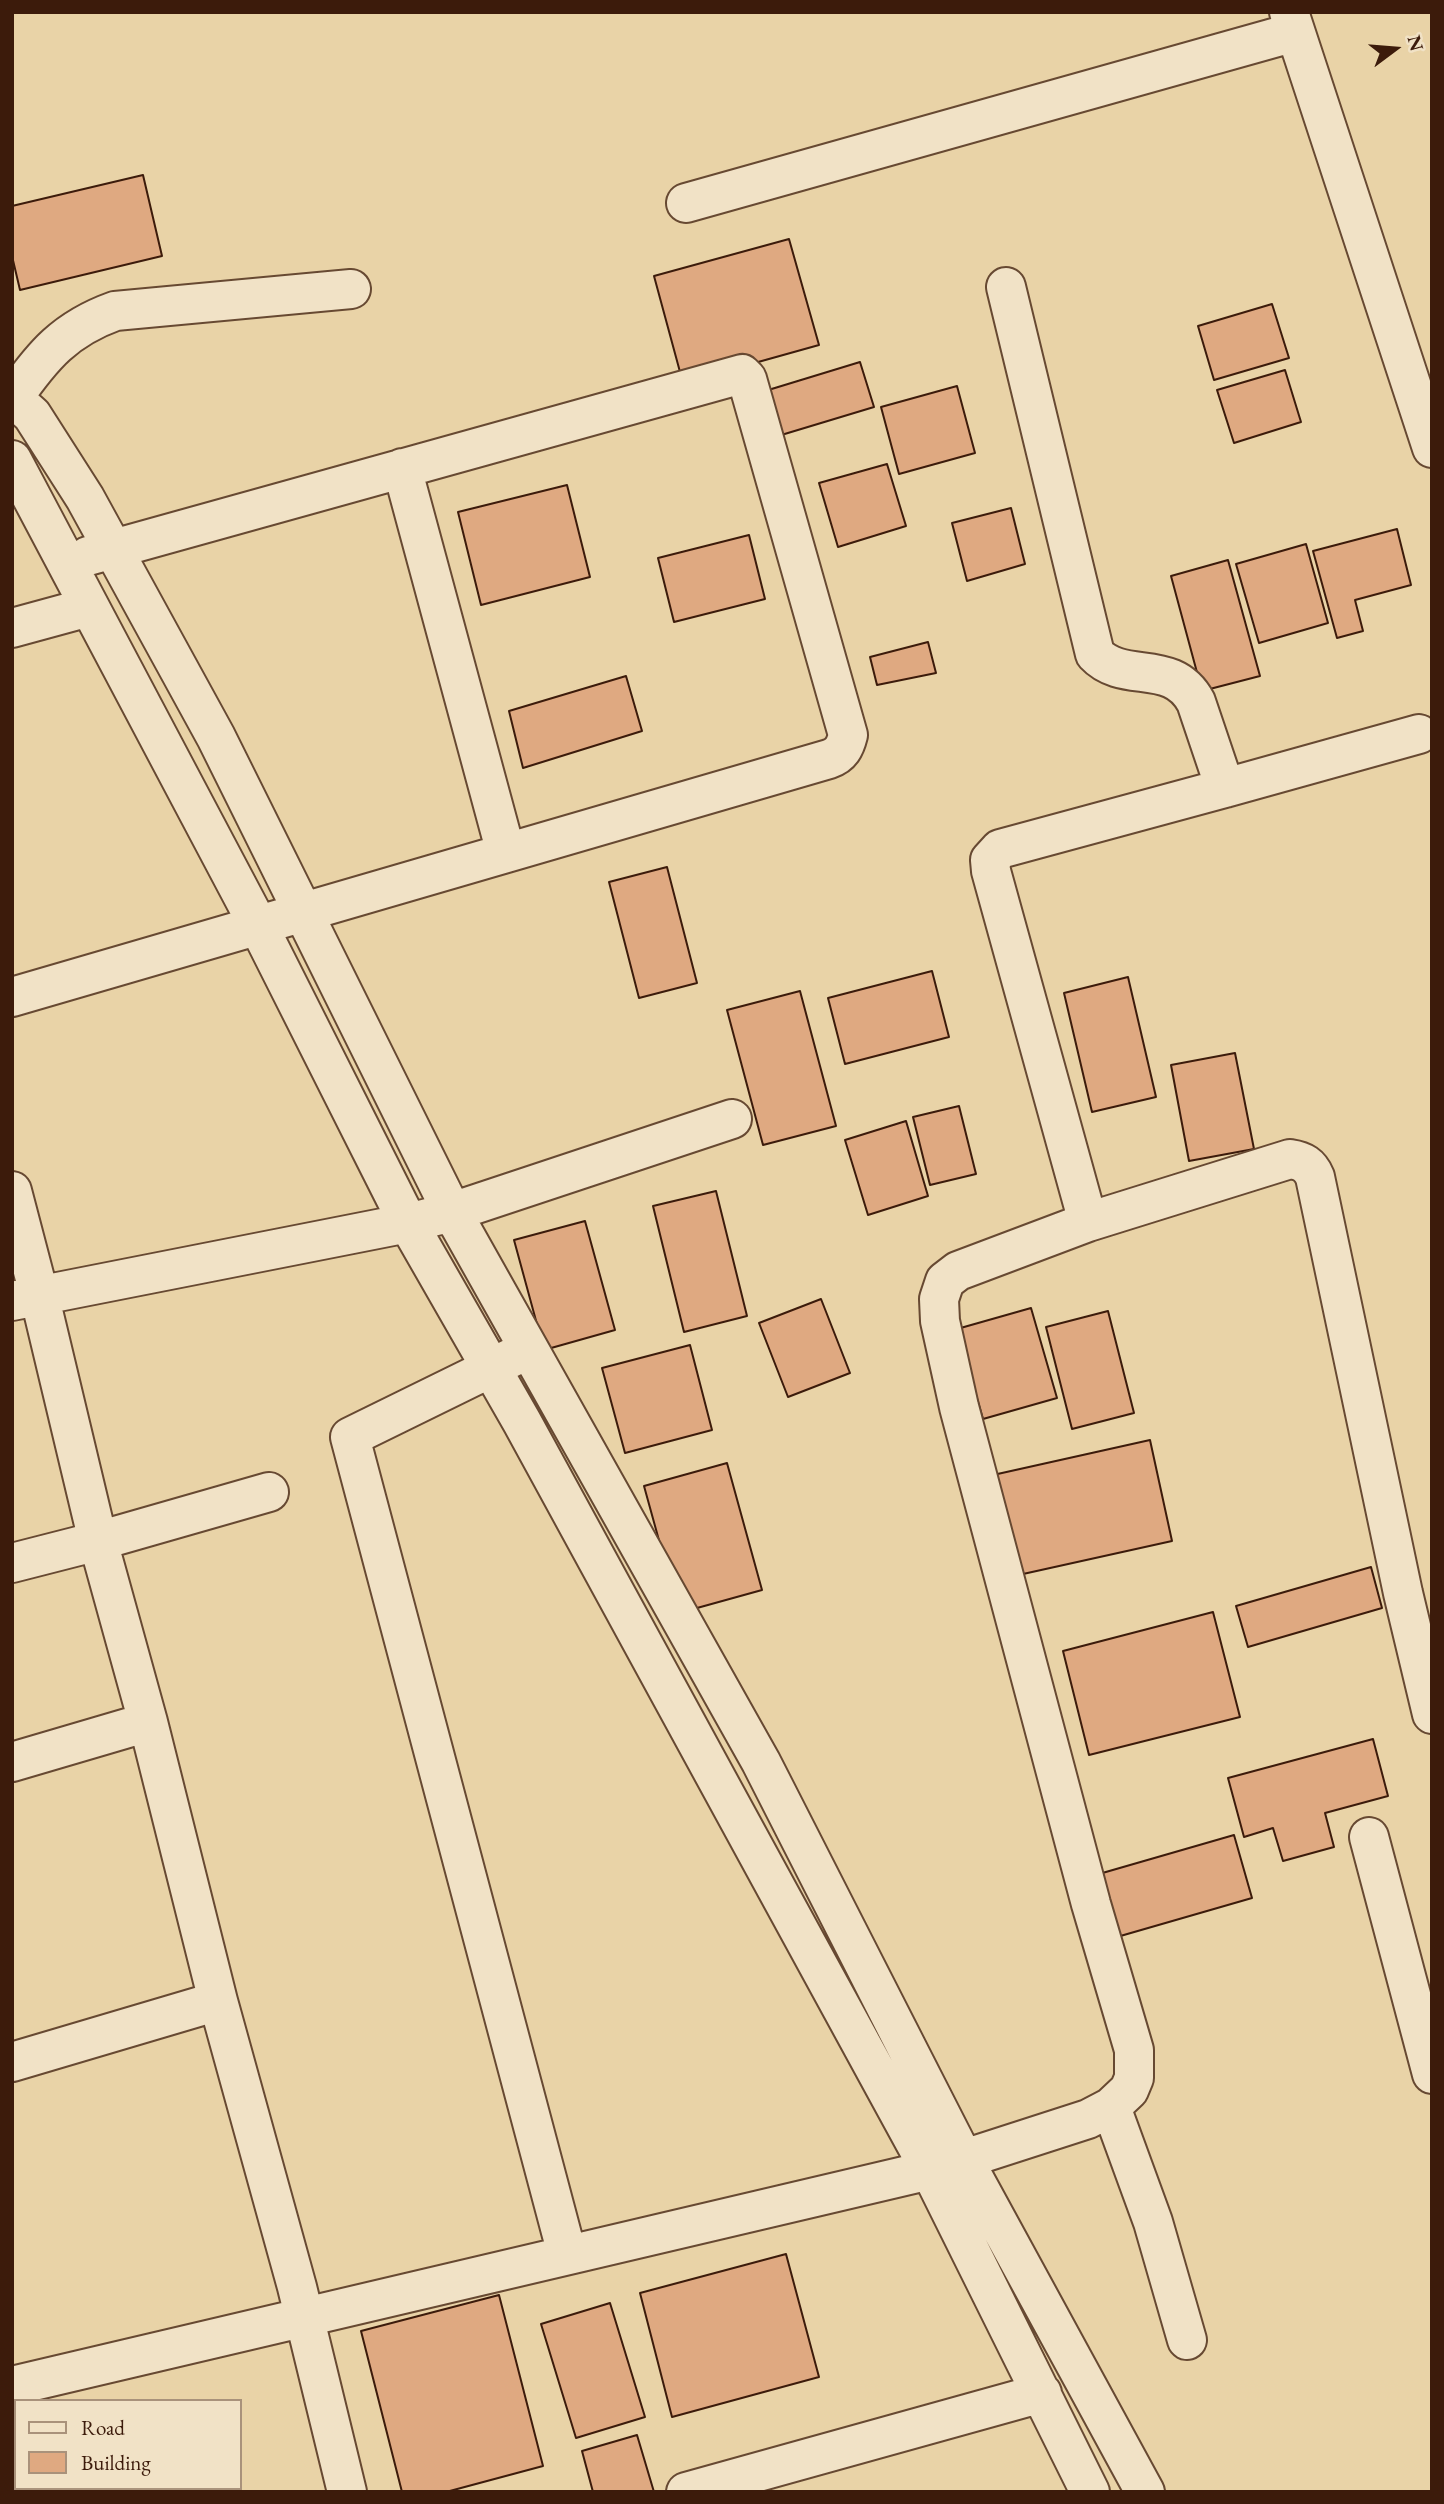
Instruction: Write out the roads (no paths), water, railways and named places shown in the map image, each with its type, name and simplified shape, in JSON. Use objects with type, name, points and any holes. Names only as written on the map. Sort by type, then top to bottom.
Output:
[{"type":"street","points":[[686,203],[1292,22],[1432,448]]},
{"type":"street","points":[[1006,287],[1096,654],[1109,665],[1170,678],[1181,682],[1189,690],[1196,702],[1225,788]]},
{"type":"street","points":[[351,289],[115,311],[64,336],[40,360],[13,397],[32,415],[86,498],[216,737],[452,1212],[761,1762],[947,2165],[1042,2393],[1090,2492]]},
{"type":"street","points":[[12,997],[836,757],[845,747],[848,735],[745,375],[740,374],[65,563]]},
{"type":"street","points":[[12,460],[258,925],[408,1223],[947,2165],[1144,2492]]},
{"type":"street","points":[[402,468],[506,853]]},
{"type":"street","points":[[12,628],[89,607]]},
{"type":"street","points":[[1088,1222],[990,860],[1000,849],[1419,734]]},
{"type":"street","points":[[26,1297],[408,1223],[452,1212],[733,1119]]},
{"type":"street","points":[[12,2386],[947,2165],[1088,2119],[1111,2107],[1129,2090],[1134,2078],[1134,2050],[1087,1891],[1016,1629],[959,1407],[940,1321],[939,1299],[945,1281],[958,1271],[1088,1222],[1290,1159],[1311,1167],[1432,1714]]},
{"type":"street","points":[[12,1191],[26,1297],[148,1722],[219,2001],[304,2316],[347,2492]]},
{"type":"street","points":[[528,1350],[350,1437],[567,2254]]},
{"type":"street","points":[[12,1563],[269,1492]]},
{"type":"street","points":[[12,1762],[148,1722]]},
{"type":"street","points":[[1369,1837],[1432,2074]]},
{"type":"street","points":[[12,2062],[219,2001]]},
{"type":"street","points":[[1111,2107],[1153,2222],[1187,2340]]},
{"type":"street","points":[[686,2492],[1042,2393]]}]
